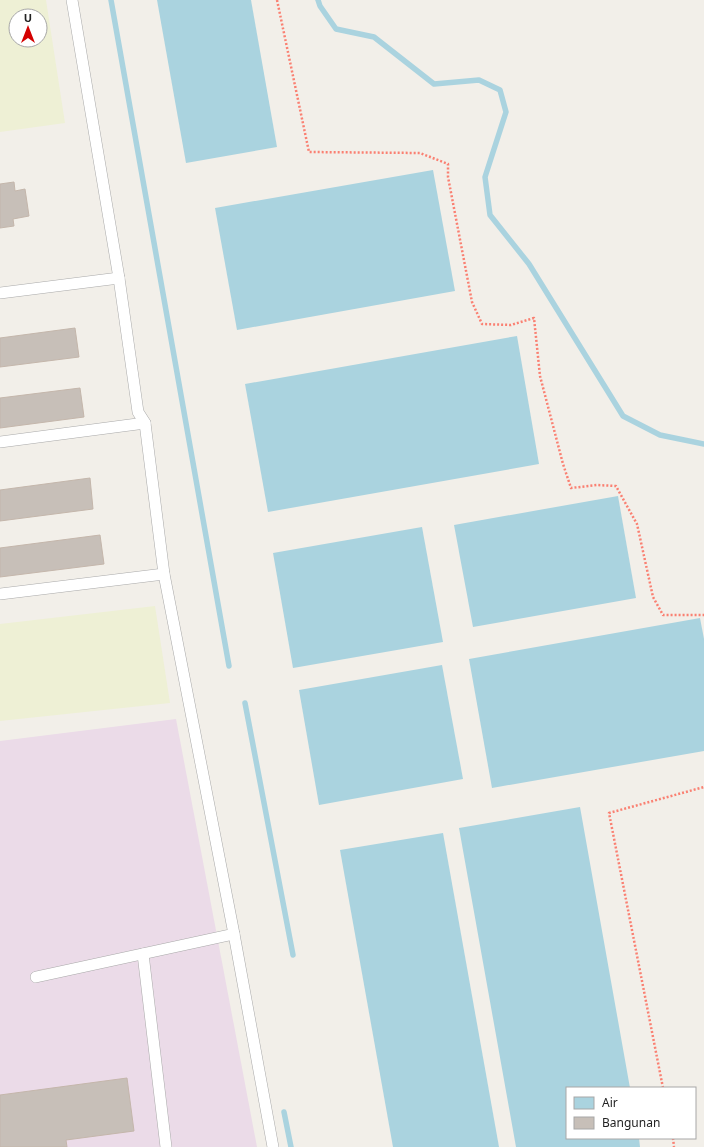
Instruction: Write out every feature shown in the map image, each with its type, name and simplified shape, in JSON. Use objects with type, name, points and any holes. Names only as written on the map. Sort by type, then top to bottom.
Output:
[{"type":"lane","points":[[72,0],[119,278],[138,412],[145,423],[164,574],[234,934],[273,1147]]},
{"type":"lane","points":[[0,293],[119,278]]},
{"type":"lane","points":[[0,442],[145,423]]},
{"type":"lane","points":[[0,594],[164,574]]},
{"type":"lane","points":[[36,977],[234,934]]},
{"type":"lane","points":[[143,954],[166,1147]]},
{"type":"path","points":[[277,0],[309,152],[420,154],[448,164],[448,177],[472,302],[482,324],[511,325],[534,318],[540,376],[563,464],[571,488],[597,484],[616,486],[637,524],[653,598],[663,615],[704,615]]},
{"type":"path","points":[[663,1087],[609,813],[704,787]]},
{"type":"shaded area","points":[[176,719],[257,1147],[0,1147],[0,741]]},
{"type":"green space","points":[[0,0],[46,0],[47,8],[8,8],[8,48],[48,48],[48,13],[65,123],[0,132]]},
{"type":"green space","points":[[155,606],[170,703],[0,721],[0,624]]},
{"type":"water","points":[[157,0],[251,0],[277,147],[186,163]]},
{"type":"water","points":[[433,170],[455,291],[237,330],[215,208]]},
{"type":"water","points":[[517,336],[539,464],[268,512],[245,384]]},
{"type":"water","points":[[618,496],[636,598],[473,627],[454,525]]},
{"type":"water","points":[[422,527],[443,642],[293,668],[273,553]]},
{"type":"water","points":[[700,618],[704,639],[704,751],[492,788],[469,659]]},
{"type":"water","points":[[442,665],[463,779],[319,805],[299,690]]},
{"type":"water","points":[[580,807],[630,1087],[566,1087],[566,1139],[639,1139],[640,1147],[516,1147],[459,828]]},
{"type":"water","points":[[443,833],[499,1147],[393,1147],[340,850]]},
{"type":"building","points":[[14,182],[15,191],[25,189],[29,216],[13,219],[14,226],[0,228],[0,184]]},
{"type":"building","points":[[75,328],[79,357],[0,367],[0,338]]},
{"type":"building","points":[[80,388],[84,417],[0,428],[0,398]]},
{"type":"building","points":[[90,478],[93,509],[0,521],[0,490]]},
{"type":"building","points":[[100,535],[104,564],[0,577],[0,548]]},
{"type":"building","points":[[127,1078],[134,1131],[66,1140],[67,1147],[0,1147],[0,1095]]},
{"type":"waterway","points":[[111,0],[229,666]]},
{"type":"waterway","points":[[318,0],[320,6],[336,29],[374,37],[434,84],[479,80],[500,90],[506,112],[485,177],[490,215],[529,264],[623,416],[660,435],[704,444]]},
{"type":"waterway","points":[[245,703],[293,955]]},
{"type":"waterway","points":[[284,1112],[291,1147]]}]
